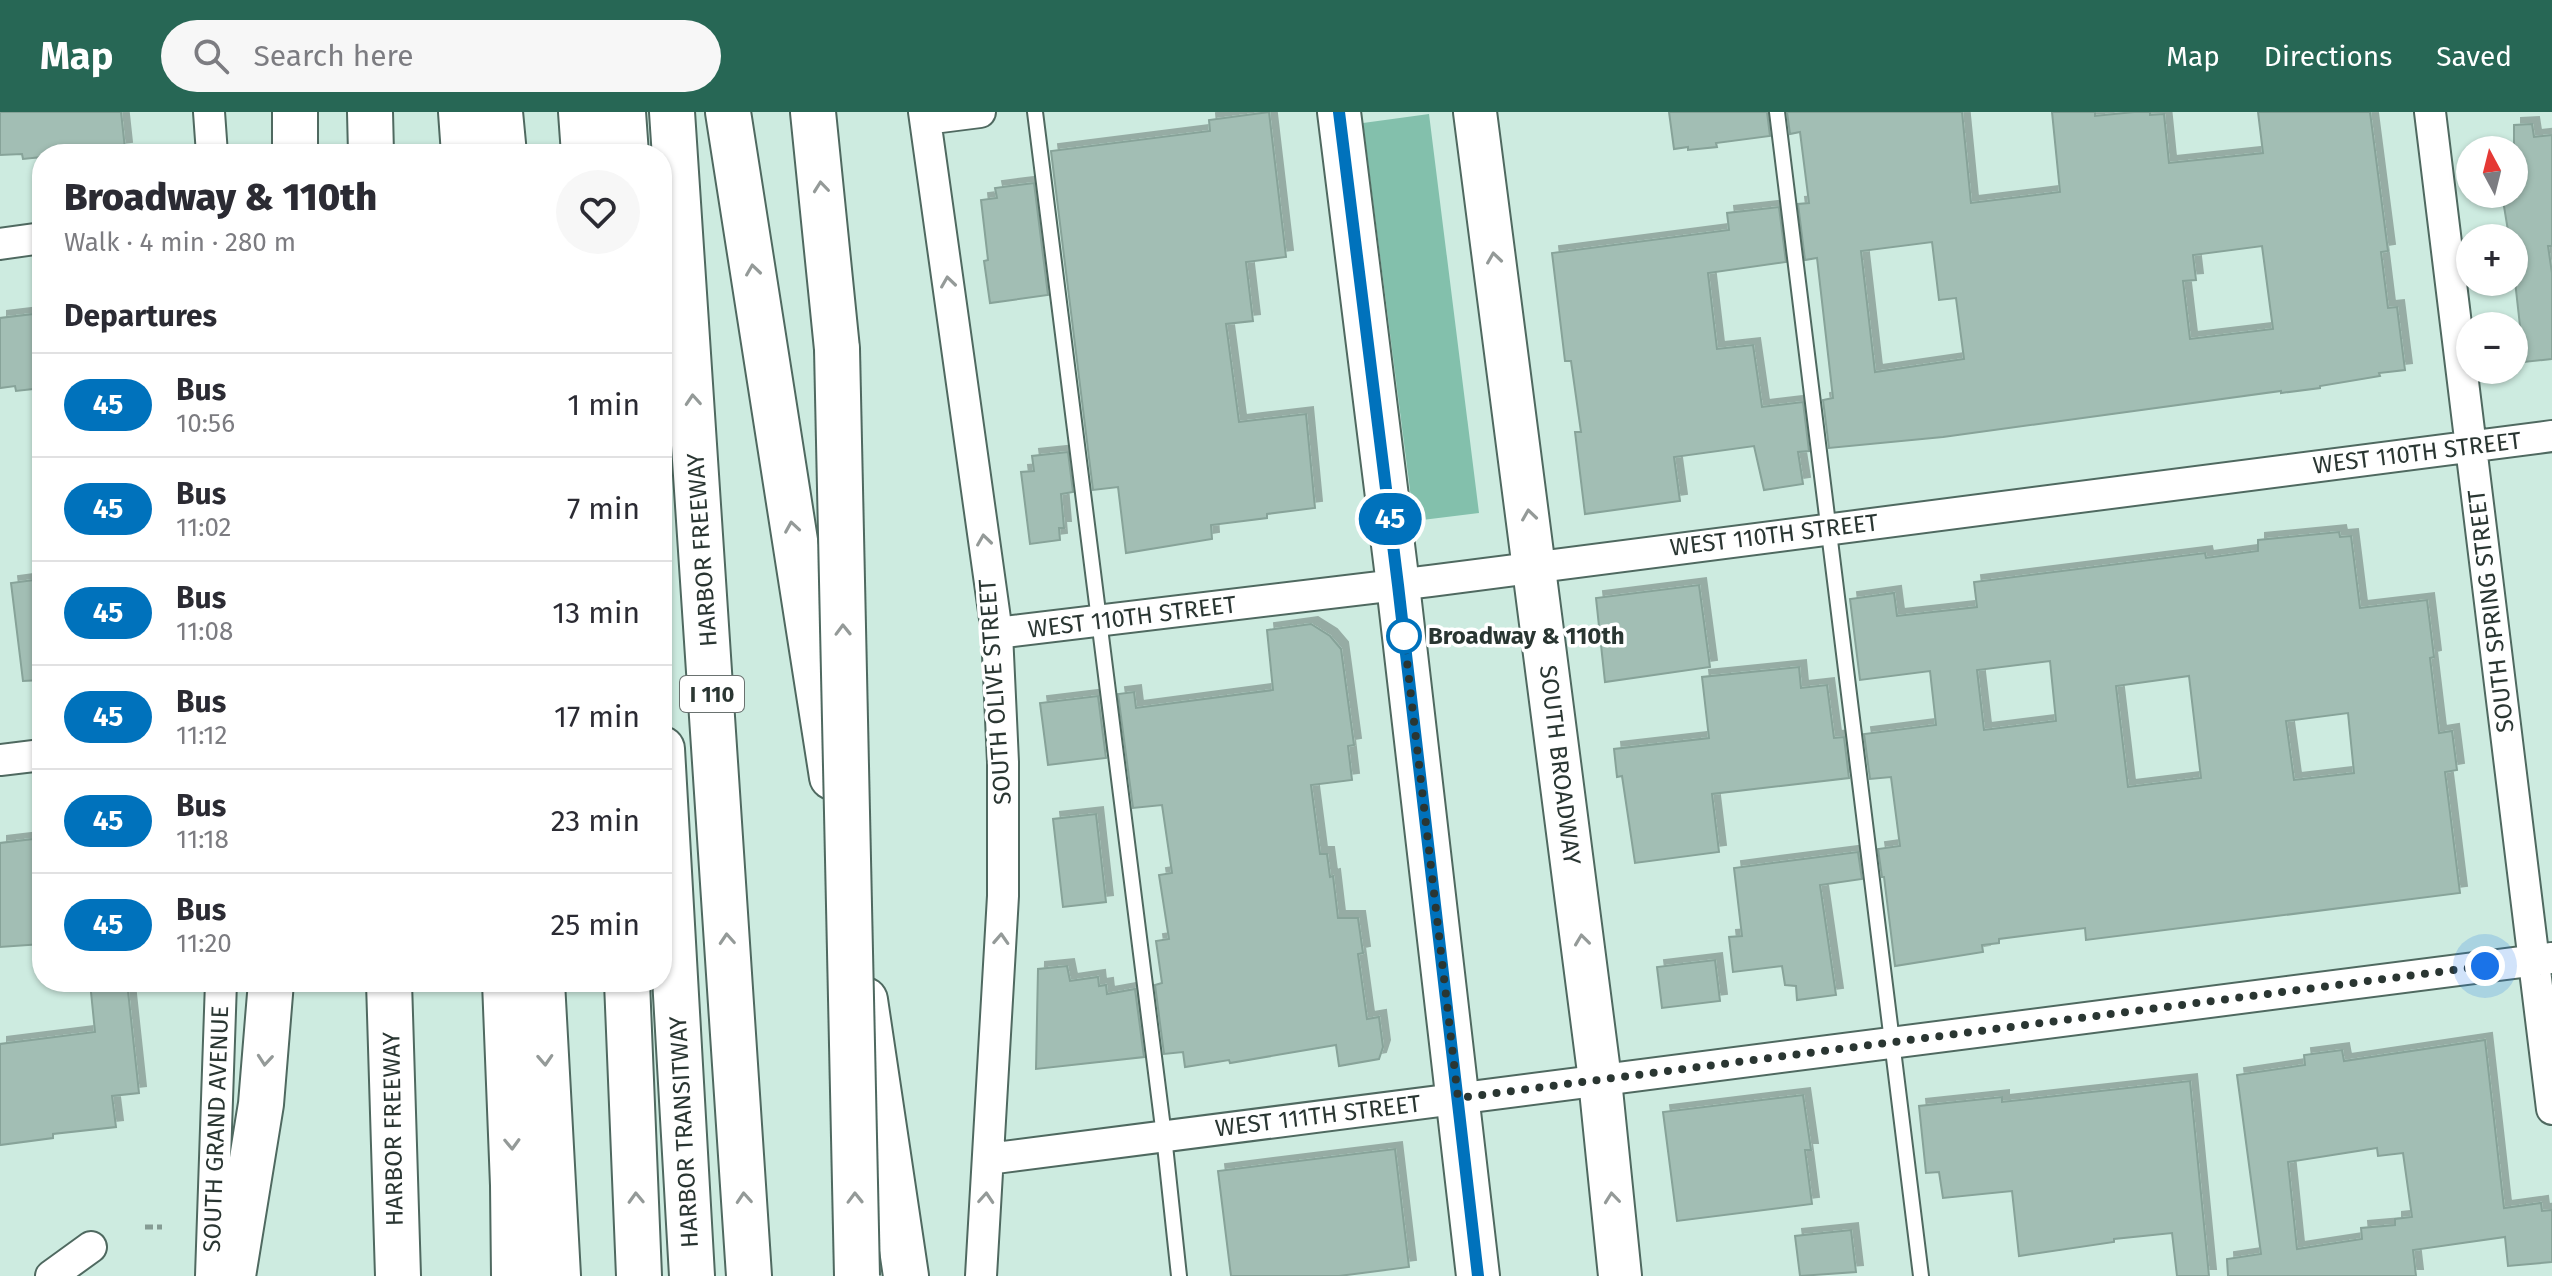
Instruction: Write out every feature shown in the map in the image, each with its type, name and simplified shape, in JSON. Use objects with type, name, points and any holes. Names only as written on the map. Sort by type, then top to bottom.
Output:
[{"type":"highway","points":[[295,112],[295,144]]},
{"type":"highway","points":[[370,112],[371,144]]},
{"type":"highway","points":[[461,112],[463,144]]},
{"type":"highway","points":[[500,112],[503,144]]},
{"type":"highway","points":[[581,112],[583,144]]},
{"type":"highway","points":[[623,112],[625,144]]},
{"type":"highway","name":"HARBOR FREEWAY","points":[[672,112],[749,1276]]},
{"type":"highway","points":[[728,112],[906,1276]]},
{"type":"highway","points":[[813,112],[837,349],[857,1276]]},
{"type":"highway","name":"HARBOR TRANSITWAY","points":[[672,925],[692,1276]]},
{"type":"highway","points":[[233,1276],[261,1104],[270,992]]},
{"type":"highway","name":"HARBOR FREEWAY","points":[[389,992],[398,1276]]},
{"type":"highway","points":[[505,992],[514,1276]]},
{"type":"highway","points":[[543,992],[558,1276]]},
{"type":"highway","points":[[627,992],[639,1276]]},
{"type":"highway","points":[[370,1276],[395,1215]]},
{"type":"main road","points":[[1339,112],[1398,585],[1478,1276]]},
{"type":"main road","name":"SOUTH BROADWAY","points":[[1475,112],[1536,566],[1600,1080],[1620,1276]]},
{"type":"main road","points":[[1469,1196],[1499,1276]]},
{"type":"street","points":[[209,112],[211,144]]},
{"type":"street","points":[[925,116],[980,112]]},
{"type":"street","name":"SOUTH SPRING STREET","points":[[2430,112],[2471,446],[2543,959],[2552,1109]]},
{"type":"street","name":"SOUTH OLIVE STREET","points":[[925,116],[997,633],[1003,762],[1003,896],[981,1276]]},
{"type":"street","points":[[0,244],[32,239]]},
{"type":"street","name":"WEST 110TH STREET","points":[[997,633],[1398,585],[2552,436]]},
{"type":"street","points":[[0,760],[32,756]]},
{"type":"street","name":"WEST 111TH STREET","points":[[988,1159],[2543,959]]},
{"type":"street","name":"SOUTH GRAND AVENUE","points":[[211,1276],[221,992]]},
{"type":"street","points":[[51,1276],[91,1247]]},
{"type":"lane","points":[[1035,112],[1179,1276]]},
{"type":"lane","points":[[1777,112],[1921,1276]]},
{"type":"path","points":[[145,1227],[162,1227]]},
{"type":"green space","points":[[1429,114],[1479,513],[1414,521],[1363,123]]},
{"type":"building","points":[[0,112],[121,112],[124,144],[32,144],[32,158],[23,159],[22,154],[0,155]]},
{"type":"building","points":[[1269,112],[1286,257],[1246,262],[1253,321],[1226,324],[1239,422],[1306,414],[1315,508],[1211,525],[1212,539],[1126,553],[1118,487],[1093,490],[1051,151],[1210,131],[1209,120]]},
{"type":"building","points":[[1669,112],[1767,112],[1770,136],[1716,143],[1717,147],[1674,149]]},
{"type":"building","points":[[1787,112],[1962,112],[1971,203],[2060,192],[2052,112],[2095,112],[2095,116],[2134,112],[2164,114],[2169,163],[2263,153],[2258,112],[2370,112],[2388,251],[2381,252],[2388,308],[2397,307],[2405,370],[2379,373],[2380,376],[2320,388],[1943,437],[1829,448],[1823,400],[1833,398],[1817,258],[1805,260],[1798,204],[1809,203],[1800,132],[1790,134]],"holes":[[[1932,242],[1939,300],[1956,298],[1964,359],[1875,372],[1861,251]],[[2262,246],[2273,329],[2190,339],[2183,281],[2196,280],[2193,255]]]},
{"type":"building","points":[[2532,124],[2534,137],[2552,135],[2552,246],[2548,246],[2552,273],[2552,359],[2528,362],[2528,312],[2518,312],[2517,296],[2528,296],[2528,224],[2507,224],[2504,208],[2528,208],[2528,136],[2514,136],[2514,125]]},
{"type":"building","points":[[1034,183],[1048,295],[990,303],[981,200],[997,198],[995,188]]},
{"type":"building","points":[[1779,207],[1786,262],[1708,273],[1717,349],[1753,345],[1762,407],[1803,402],[1809,451],[1798,452],[1803,484],[1764,490],[1754,446],[1674,457],[1680,501],[1585,514],[1575,432],[1581,432],[1571,361],[1565,361],[1552,253],[1729,230],[1727,213]]},
{"type":"building","points":[[32,314],[32,389],[16,391],[15,386],[0,388],[0,318]]},
{"type":"building","points":[[1068,452],[1073,492],[1061,494],[1064,528],[1059,528],[1060,540],[1030,544],[1021,472],[1034,471],[1032,456]]},
{"type":"building","points":[[2339,532],[2340,537],[2351,536],[2360,608],[2427,600],[2439,733],[2452,731],[2457,770],[2445,772],[2460,893],[2086,940],[2085,928],[1999,939],[1999,943],[1982,945],[1983,952],[1895,966],[1878,849],[1900,846],[1891,777],[1870,779],[1864,734],[1936,725],[1930,671],[1860,680],[1850,599],[1894,593],[1897,616],[1977,607],[1974,582],[2205,553],[2206,558],[2258,551],[2258,540]],"holes":[[[2050,661],[2056,721],[1984,730],[1977,670]],[[2189,676],[2201,778],[2128,787],[2116,686]],[[2348,713],[2354,773],[2294,780],[2286,721]]]},
{"type":"building","points":[[32,580],[32,681],[23,681],[11,583]]},
{"type":"building","points":[[1699,585],[1710,667],[1605,682],[1596,598]]},
{"type":"building","points":[[1311,624],[1330,636],[1341,649],[1354,745],[1348,746],[1352,780],[1311,785],[1320,854],[1327,854],[1338,918],[1358,918],[1363,953],[1358,954],[1367,1019],[1379,1017],[1383,1047],[1379,1059],[1339,1066],[1336,1045],[1230,1063],[1229,1060],[1185,1067],[1183,1052],[1164,1054],[1155,985],[1162,983],[1156,941],[1169,939],[1159,875],[1172,873],[1162,805],[1133,808],[1118,694],[1134,692],[1136,708],[1273,690],[1267,630]]},
{"type":"building","points":[[1799,667],[1801,688],[1827,685],[1834,738],[1844,737],[1849,778],[1712,794],[1719,852],[1635,863],[1622,776],[1617,777],[1614,749],[1709,738],[1702,677]]},
{"type":"building","points":[[1098,696],[1106,758],[1048,765],[1040,703]]},
{"type":"building","points":[[1096,814],[1106,902],[1063,907],[1053,819]]},
{"type":"building","points":[[32,839],[32,945],[0,947],[0,843]]},
{"type":"building","points":[[1858,852],[1862,879],[1820,885],[1836,995],[1797,1000],[1796,986],[1785,985],[1782,966],[1733,972],[1729,937],[1742,936],[1734,868]]},
{"type":"building","points":[[1715,960],[1720,1001],[1662,1008],[1657,967]]},
{"type":"building","points":[[1067,966],[1070,981],[1098,977],[1099,986],[1106,985],[1107,994],[1135,989],[1144,1057],[1036,1069],[1038,969]]},
{"type":"building","points":[[91,992],[128,992],[139,1093],[112,1096],[116,1127],[53,1134],[53,1138],[0,1145],[0,1044],[95,1032]]},
{"type":"building","points":[[2485,1040],[2504,1208],[2541,1203],[2542,1211],[2552,1210],[2552,1262],[2508,1266],[2505,1237],[2413,1250],[2416,1276],[2228,1276],[2227,1259],[2261,1254],[2237,1075],[2305,1065],[2304,1055],[2342,1050],[2344,1061]],"holes":[[[2377,1148],[2378,1156],[2403,1153],[2412,1217],[2395,1219],[2395,1225],[2361,1228],[2362,1239],[2297,1249],[2288,1162]]]},
{"type":"building","points":[[2190,1081],[2209,1276],[2177,1276],[2172,1233],[2114,1239],[2114,1242],[2019,1256],[2012,1191],[1943,1198],[1939,1172],[1926,1173],[1919,1106],[2002,1097],[2002,1102]]},
{"type":"building","points":[[1803,1095],[1811,1150],[1805,1150],[1812,1204],[1677,1221],[1663,1112]]},
{"type":"building","points":[[1395,1149],[1409,1267],[1339,1276],[1231,1276],[1218,1171]]},
{"type":"building","points":[[1851,1230],[1856,1272],[1800,1276],[1795,1236]]},
{"type":"bus line","name":"45","points":[[1339,112],[1398,585],[1478,1276]]},
{"type":"place","name":"Broadway & 110th","points":[[1404,636]]},
{"type":"route","points":[[1404,636],[1458,1098],[2485,966]]}]
